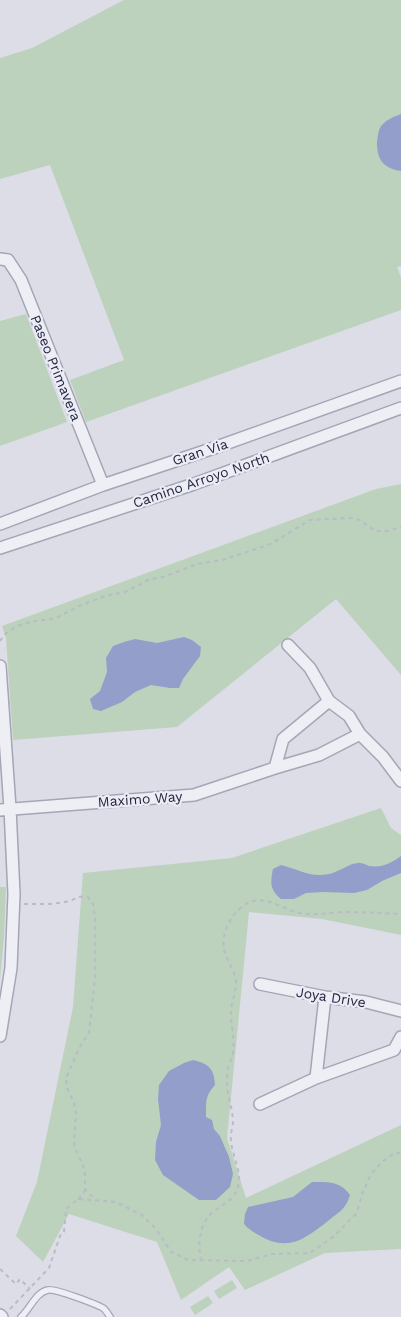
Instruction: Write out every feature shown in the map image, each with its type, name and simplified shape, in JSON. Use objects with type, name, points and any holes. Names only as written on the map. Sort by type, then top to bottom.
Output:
[{"type":"street","name":"Paseo Primavera","points":[[0,259],[8,260],[21,280],[103,485]]},
{"type":"street","name":"Gran Via","points":[[0,524],[103,485],[401,382]]},
{"type":"street","name":"Camino Arroyo North","points":[[0,548],[194,484],[401,408]]},
{"type":"street","points":[[288,645],[310,668],[329,701],[349,716],[360,734],[383,757],[401,782]]},
{"type":"street","points":[[0,666],[5,809],[14,904],[11,968],[0,1036]]},
{"type":"street","points":[[275,768],[283,739],[329,701]]},
{"type":"street","name":"Maximo Way","points":[[5,809],[194,795],[319,755],[360,734]]},
{"type":"street","name":"Joya Drive","points":[[260,984],[325,997],[366,1002],[401,1011]]},
{"type":"street","points":[[316,1078],[325,997]]},
{"type":"street","points":[[260,1104],[316,1078],[394,1050],[401,1037]]},
{"type":"lane","points":[[21,1317],[27,1312],[36,1297],[48,1290],[59,1291],[105,1308],[110,1317]]},
{"type":"lane","points":[[27,1312],[33,1317]]},
{"type":"path","points":[[0,641],[5,634],[17,626],[56,618],[79,606],[105,596],[125,592],[148,580],[166,576],[197,564],[222,560],[262,547],[310,520],[352,518],[360,520],[375,531],[386,531],[401,527]]},
{"type":"path","points":[[3,1315],[44,1276],[49,1268],[60,1236],[64,1232],[66,1209],[83,1195],[85,1189],[85,1170],[74,1142],[76,1113],[74,1103],[67,1088],[66,1078],[79,1048],[90,1033],[96,978],[95,916],[93,904],[88,897],[81,895],[71,901],[48,904],[14,904]]},
{"type":"path","points":[[201,1261],[199,1240],[204,1222],[212,1213],[236,1195],[239,1182],[238,1168],[230,1139],[233,1123],[227,1086],[228,1068],[233,1052],[231,1013],[236,989],[233,971],[223,946],[223,937],[230,922],[236,912],[245,904],[255,900],[270,902],[298,913],[316,915],[338,912],[401,914]]},
{"type":"path","points":[[78,1200],[116,1202],[142,1215],[156,1229],[171,1252],[188,1260],[247,1261],[272,1254],[310,1253],[334,1237],[357,1213],[370,1174],[382,1162],[392,1155],[401,1152]]},
{"type":"path","points":[[85,1189],[98,1201]]},
{"type":"path","points":[[0,1268],[16,1284],[20,1279],[30,1289]]},
{"type":"green space","points":[[124,0],[401,0],[401,266],[397,267],[401,277],[401,310],[86,422],[70,380],[124,360],[50,165],[0,179],[0,58],[32,48]]},
{"type":"green space","points":[[26,314],[67,422],[0,446],[0,321]]},
{"type":"green space","points":[[401,484],[401,675],[336,599],[177,727],[13,740],[6,638],[2,626],[376,489]]},
{"type":"green space","points":[[381,808],[391,828],[401,835],[401,935],[322,919],[249,912],[227,1138],[246,1198],[401,1125],[401,1249],[325,1253],[245,1290],[229,1267],[181,1300],[157,1242],[69,1214],[43,1262],[16,1236],[37,1182],[73,1007],[83,873],[232,858]]},
{"type":"green space","points":[[0,887],[6,887],[0,979]]},
{"type":"green space","points":[[232,1280],[237,1288],[219,1299],[214,1291]]},
{"type":"green space","points":[[208,1296],[213,1303],[195,1315],[190,1307]]},
{"type":"water","points":[[401,114],[401,171],[390,168],[382,162],[378,154],[377,142],[381,126]]},
{"type":"water","points":[[184,637],[201,647],[200,656],[183,679],[179,688],[151,685],[135,692],[122,702],[101,711],[93,709],[90,699],[100,691],[107,672],[106,658],[113,646],[135,639],[157,643]]},
{"type":"water","points":[[401,856],[401,873],[367,890],[354,893],[306,893],[294,899],[281,899],[272,886],[273,869],[281,865],[310,874],[322,875],[332,873],[355,863],[382,866]]},
{"type":"water","points":[[193,1060],[207,1065],[212,1071],[215,1085],[209,1093],[207,1100],[206,1117],[212,1120],[214,1129],[220,1136],[229,1157],[233,1174],[230,1187],[216,1200],[199,1200],[163,1175],[155,1160],[156,1142],[161,1125],[158,1099],[159,1085],[169,1071]]},
{"type":"water","points":[[312,1182],[329,1182],[338,1185],[350,1195],[342,1210],[321,1227],[299,1240],[292,1243],[284,1243],[266,1239],[244,1224],[248,1207],[293,1197]]}]
